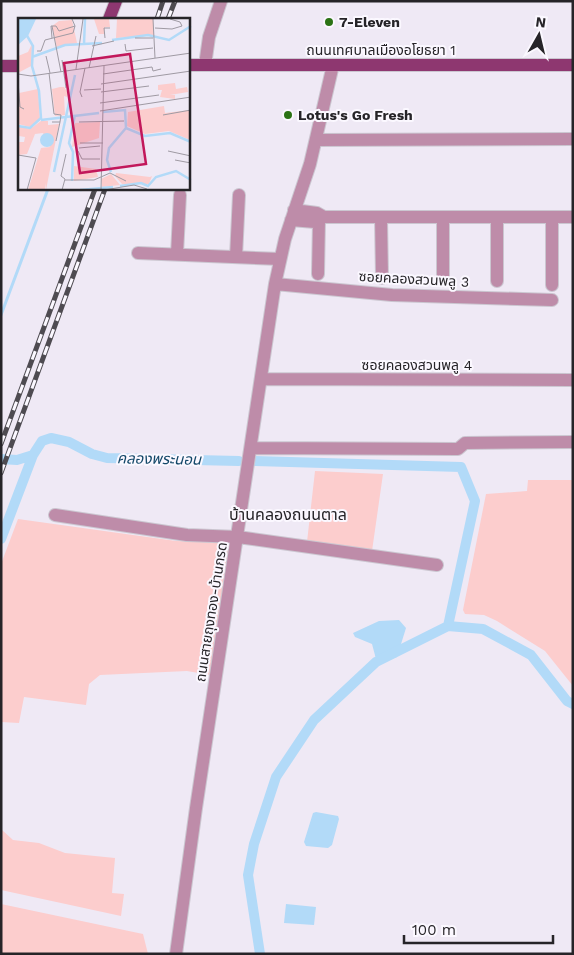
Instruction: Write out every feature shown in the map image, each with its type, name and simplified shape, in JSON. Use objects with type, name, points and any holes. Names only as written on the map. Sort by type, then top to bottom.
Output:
[{"type":"main road","points":[[109,18],[116,1]]},
{"type":"main road","name":"ถนนเทศบาลเมืองอโยธยา 1","points":[[190,65],[573,65]]},
{"type":"main road","points":[[1,66],[18,66]]},
{"type":"street","points":[[206,65],[209,38],[221,1]]},
{"type":"street","name":"ถนนสายถุงทอง-บ้านกรด","points":[[176,954],[196,808],[275,284],[280,259],[316,140],[333,65]]},
{"type":"street","points":[[316,140],[573,139]]},
{"type":"street","points":[[177,254],[180,195]]},
{"type":"street","points":[[236,257],[239,195]]},
{"type":"street","points":[[293,215],[318,218],[573,218]]},
{"type":"street","points":[[382,217],[382,278]]},
{"type":"street","points":[[442,217],[443,279]]},
{"type":"street","points":[[318,218],[318,274]]},
{"type":"street","points":[[496,218],[497,281]]},
{"type":"street","points":[[552,218],[552,285]]},
{"type":"street","points":[[138,252],[280,259]]},
{"type":"street","name":"ซอยคลองสวนพลู 3","points":[[275,284],[392,295],[552,300]]},
{"type":"street","name":"ซอยคลองสวนพลู 4","points":[[261,379],[573,380]]},
{"type":"street","points":[[251,448],[458,449],[465,443],[573,442]]},
{"type":"street","points":[[55,515],[187,535],[238,537],[436,565]]},
{"type":"shaded area","points":[[315,471],[383,474],[372,551],[307,542]]},
{"type":"shaded area","points":[[528,480],[573,480],[573,686],[545,651],[497,621],[484,615],[465,614],[463,610],[486,494],[527,491]]},
{"type":"shaded area","points":[[18,519],[176,541],[230,543],[210,675],[187,671],[100,675],[89,684],[86,705],[24,697],[19,723],[1,722],[1,564]]},
{"type":"shaded area","points":[[1,829],[13,840],[39,843],[65,853],[115,858],[112,893],[124,894],[121,916],[1,890]]},
{"type":"shaded area","points":[[1,904],[143,934],[148,954],[1,954]]},
{"type":"water","points":[[399,620],[406,628],[397,657],[381,663],[376,659],[372,644],[355,637],[353,633],[379,621]]},
{"type":"water","points":[[313,813],[338,816],[339,819],[332,845],[328,848],[306,846],[304,842]]},
{"type":"water","points":[[286,904],[316,907],[314,925],[284,923]]},
{"type":"waterway","points":[[1,315],[48,190]]},
{"type":"waterway","name":"คลองพระนอน","points":[[1,459],[17,460],[33,455],[42,441],[51,438],[69,442],[92,454],[107,458],[239,461]]},
{"type":"waterway","points":[[1,539],[33,455]]},
{"type":"waterway","name":"คลองพระนอน","points":[[255,461],[461,467],[475,501],[448,626]]},
{"type":"waterway","points":[[260,954],[248,875],[254,844],[276,777],[314,720],[376,662],[448,626],[483,629],[531,655],[567,701],[573,704]]},
{"type":"railway","points":[[157,18],[163,1]]},
{"type":"railway","points":[[168,18],[175,1]]},
{"type":"railway","points":[[1,444],[95,190]]},
{"type":"railway","points":[[1,473],[105,190]]},
{"type":"place","name":"7-Eleven","points":[[329,22]]},
{"type":"place","name":"Lotus's Go Fresh","points":[[288,115]]},
{"type":"district","name":"บ้านคลองถนนตาล","points":[[288,514]]}]
